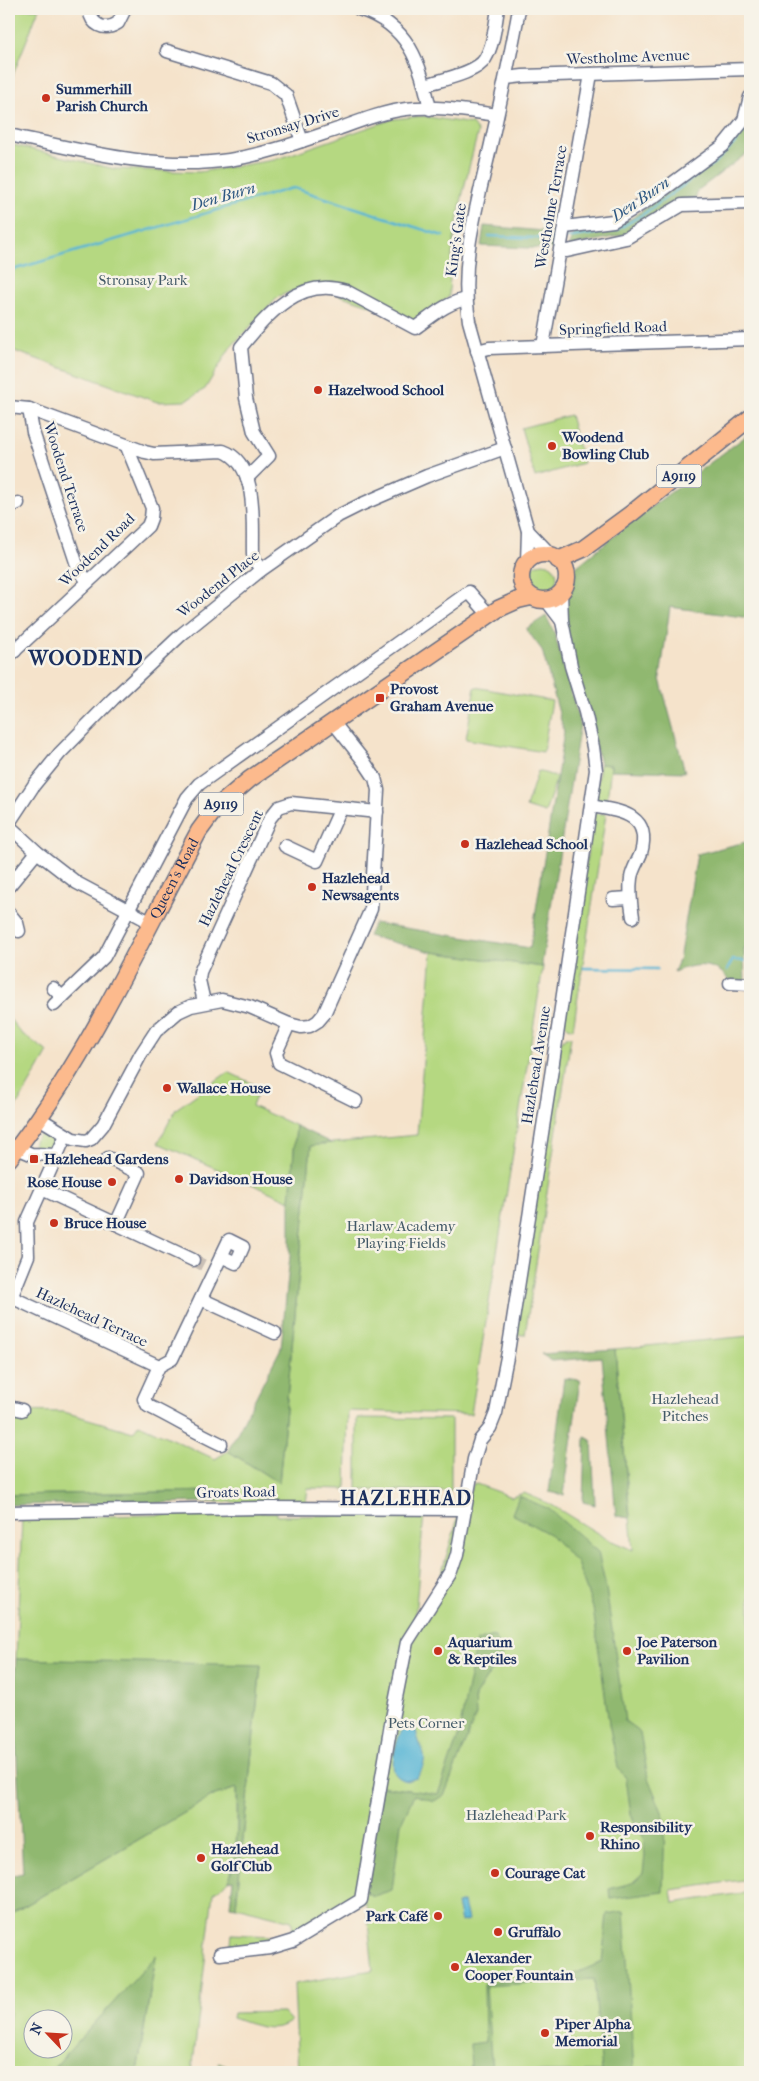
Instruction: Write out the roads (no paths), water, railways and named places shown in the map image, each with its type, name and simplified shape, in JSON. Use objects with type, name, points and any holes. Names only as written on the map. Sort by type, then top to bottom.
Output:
[{"type":"main road","name":"A9119","points":[[521,580],[523,567],[526,562],[539,555],[555,558],[583,549],[632,513],[750,418]]},
{"type":"main road","name":"A9119","points":[[539,598],[557,596],[583,549]]},
{"type":"main road","points":[[555,558],[565,570],[564,584]]},
{"type":"main road","points":[[521,580],[526,592],[539,598]]},
{"type":"main road","name":"Queen's Road","points":[[13,1153],[39,1118],[98,1020],[199,832],[216,808],[250,779],[490,611],[521,580]]},
{"type":"main road","name":"Queen's Road","points":[[490,611],[518,600],[539,598]]},
{"type":"street","points":[[89,9],[90,16],[94,22],[100,27],[106,27],[118,23],[124,9]]},
{"type":"street","points":[[359,9],[378,16],[390,24],[404,40],[416,58],[430,108]]},
{"type":"street","points":[[424,85],[475,68],[485,60],[492,43],[498,9]]},
{"type":"street","name":"King's Gate","points":[[519,9],[506,78],[469,244],[465,272],[466,299],[477,351],[528,531],[526,562]]},
{"type":"street","points":[[170,55],[271,83],[286,95],[302,141]]},
{"type":"street","name":"Westholme Avenue","points":[[506,78],[750,69]]},
{"type":"street","name":"Westholme Terrace","points":[[544,346],[591,74]]},
{"type":"street","points":[[564,228],[613,221],[655,196],[723,146],[744,120],[750,97]]},
{"type":"street","name":"Stronsay Drive","points":[[9,134],[101,154],[180,164],[220,161],[265,154],[379,114],[408,108],[430,108],[497,115]]},
{"type":"street","points":[[560,249],[567,251],[626,238],[682,205],[750,204]]},
{"type":"street","points":[[247,478],[269,456],[254,432],[246,398],[241,347],[264,319],[285,301],[309,289],[335,288],[351,294],[415,328],[455,301],[466,299]]},
{"type":"street","name":"Springfield Road","points":[[477,351],[489,348],[750,340]]},
{"type":"street","points":[[9,407],[29,409],[127,447],[154,454],[223,451],[231,454],[238,460],[247,478],[251,500],[253,554],[261,570]]},
{"type":"street","name":"Woodend Terrace","points":[[29,409],[34,432],[78,568],[88,582]]},
{"type":"street","name":"Woodend Road","points":[[12,654],[148,526],[152,508],[127,447]]},
{"type":"street","name":"Woodend Place","points":[[9,825],[34,785],[60,753],[113,699],[182,634],[261,570],[338,516],[360,505],[434,473],[505,448]]},
{"type":"street","name":"King's Gate","points":[[528,531],[555,558]]},
{"type":"street","name":"Hazlehead Avenue","points":[[220,1954],[270,1948],[293,1941],[361,1900],[407,1642],[451,1572],[457,1555],[474,1459],[480,1440],[490,1428],[496,1413],[506,1360],[596,770],[593,747],[571,666],[562,621],[564,584]]},
{"type":"street","name":"Queen's Road","points":[[53,988],[58,1001],[104,957],[187,798],[199,784],[469,592],[490,611]]},
{"type":"street","name":"Hazlehead Avenue","points":[[539,598],[562,621]]},
{"type":"street","points":[[9,639],[12,654]]},
{"type":"street","points":[[39,1118],[73,1139],[86,1141],[96,1136],[156,1030],[178,1012],[204,1002],[222,1000],[250,1007],[289,1024],[301,1027],[310,1026],[324,1014],[371,909],[378,790],[374,778],[333,722]]},
{"type":"street","name":"Hazlehead Crescent","points":[[204,1002],[199,980],[200,972],[270,818],[279,808],[291,804],[377,812]]},
{"type":"street","points":[[591,806],[623,811],[637,821],[642,831],[644,840],[631,877],[630,898],[633,918]]},
{"type":"street","points":[[285,846],[317,861],[340,810]]},
{"type":"street","points":[[9,825],[37,852],[77,883],[150,922]]},
{"type":"street","points":[[9,886],[37,852]]},
{"type":"street","points":[[612,899],[630,898]]},
{"type":"street","points":[[9,913],[17,923],[19,931]]},
{"type":"street","points":[[730,983],[750,984]]},
{"type":"street","points":[[289,1024],[276,1053],[279,1063],[356,1101]]},
{"type":"street","points":[[10,1300],[28,1256],[27,1222],[66,1135]]},
{"type":"street","points":[[13,1153],[56,1155]]},
{"type":"street","points":[[108,1158],[139,1173],[116,1224]]},
{"type":"street","points":[[42,1189],[203,1265]]},
{"type":"street","points":[[203,1265],[221,1256]]},
{"type":"street","points":[[203,1265],[201,1299],[172,1359],[159,1366],[144,1399],[148,1406],[176,1419],[181,1425],[221,1444]]},
{"type":"street","points":[[201,1299],[275,1333]]},
{"type":"street","name":"Hazlehead Terrace","points":[[10,1300],[159,1366]]},
{"type":"street","points":[[9,1407],[22,1410]]},
{"type":"street","name":"Groats Road","points":[[9,1512],[262,1508],[464,1509]]},
{"type":"water","points":[[411,1728],[416,1730],[424,1754],[424,1764],[417,1778],[406,1781],[399,1778],[395,1773],[393,1761],[395,1749],[403,1729]]},
{"type":"water","points":[[464,1902],[468,1920],[461,1922],[457,1904]]},
{"type":"waterway","name":"Den Burn","points":[[565,238],[615,231],[645,213],[714,163],[734,144],[750,122]]},
{"type":"waterway","name":"Den Burn","points":[[9,271],[294,188],[443,236]]},
{"type":"waterway","name":"Den Burn","points":[[489,236],[557,239]]},
{"type":"waterway","points":[[727,970],[733,960],[744,961]]},
{"type":"waterway","points":[[584,968],[657,969]]},
{"type":"tunnel","points":[[193,1260],[203,1265]]},
{"type":"place","name":"Summerhill Parish Church","points":[[46,98]]},
{"type":"place","name":"Hazelwood School","points":[[318,390]]},
{"type":"place","name":"Woodend Bowling Club","points":[[552,446]]},
{"type":"place","name":"Provost Graham Avenue","points":[[380,698]]},
{"type":"place","name":"Hazlehead School","points":[[465,844]]},
{"type":"place","name":"Hazlehead Newsagents","points":[[312,887]]},
{"type":"place","name":"Wallace House","points":[[167,1088]]},
{"type":"place","name":"Hazlehead Gardens","points":[[34,1159]]},
{"type":"place","name":"Davidson House","points":[[179,1179]]},
{"type":"place","name":"Rose House","points":[[112,1182]]},
{"type":"place","name":"Bruce House","points":[[54,1223]]},
{"type":"place","name":"Aquarium & Reptiles","points":[[438,1651]]},
{"type":"place","name":"Joe Paterson Pavilion","points":[[627,1651]]},
{"type":"place","name":"Responsibility Rhino","points":[[590,1836]]},
{"type":"place","name":"Hazlehead Golf Club","points":[[201,1858]]},
{"type":"place","name":"Courage Cat","points":[[495,1873]]},
{"type":"place","name":"Park Café","points":[[438,1916]]},
{"type":"place","name":"Gruffalo","points":[[498,1932]]},
{"type":"place","name":"Alexander Cooper Fountain","points":[[455,1967]]},
{"type":"place","name":"Piper Alpha Memorial","points":[[545,2033]]},
{"type":"district","name":"WOODEND","points":[[86,658]]},
{"type":"district","name":"HAZLEHEAD","points":[[406,1498]]},
{"type":"park label","name":"Stronsay Park","points":[[143,280]]},
{"type":"park label","name":"Harlaw Academy Playing Fields","points":[[401,1234]]},
{"type":"park label","name":"Hazlehead Pitches","points":[[685,1408]]},
{"type":"park label","name":"Pets Corner","points":[[426,1723]]},
{"type":"park label","name":"Hazlehead Park","points":[[516,1815]]}]
